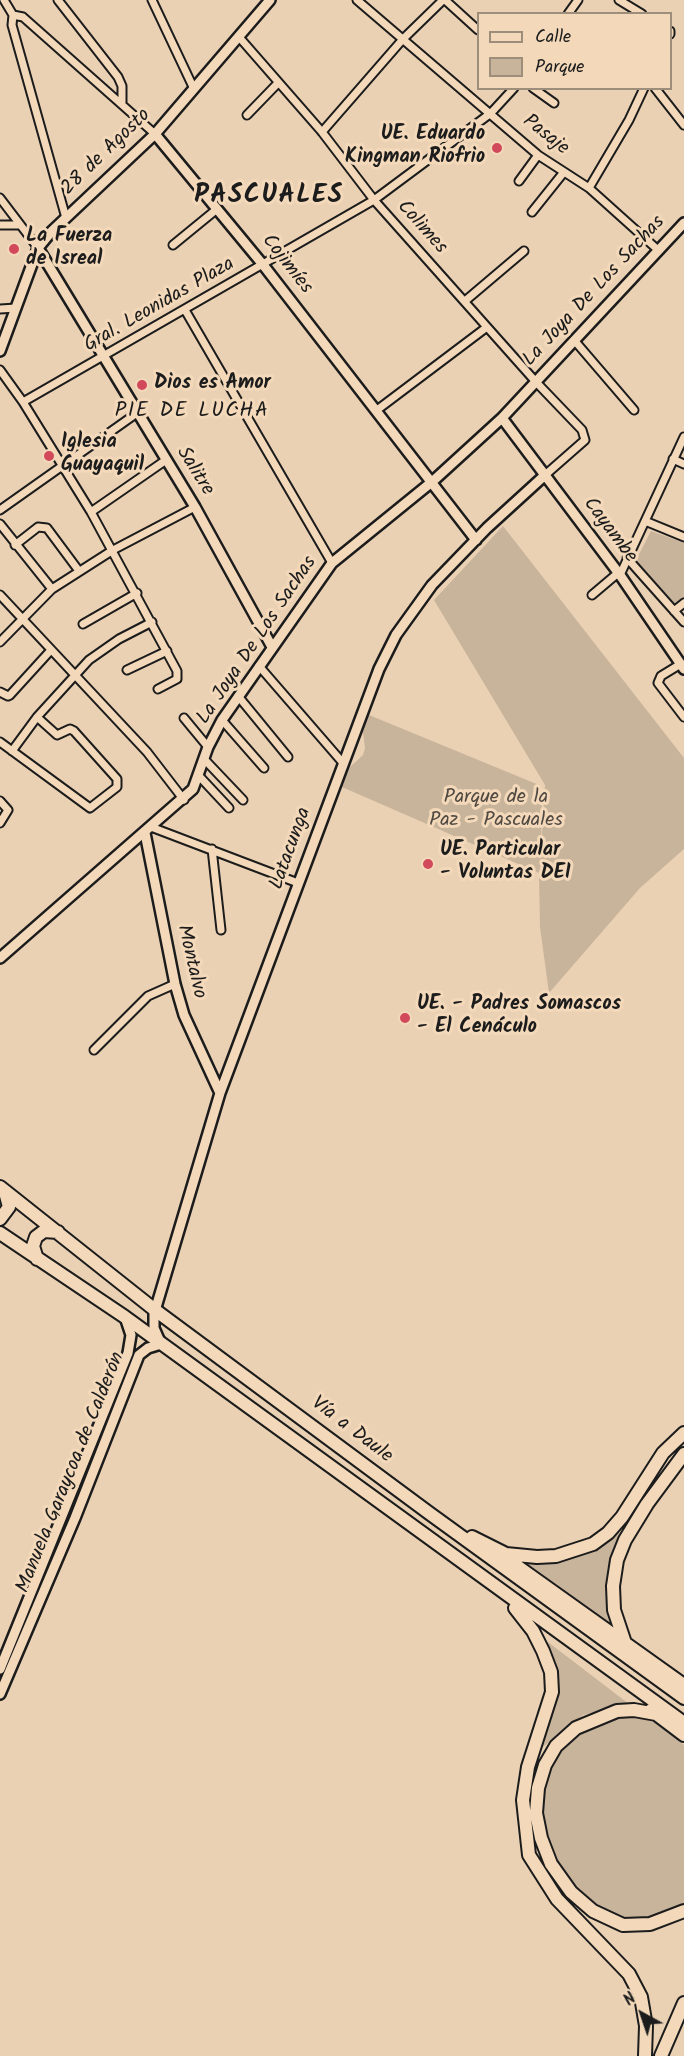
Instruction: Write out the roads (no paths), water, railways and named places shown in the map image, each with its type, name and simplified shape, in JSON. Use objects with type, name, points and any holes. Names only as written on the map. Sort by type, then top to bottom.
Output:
[{"type":"highway","name":"Vía a Daule","points":[[1,1188],[155,1310],[684,1698]]},
{"type":"highway","points":[[0,1219],[9,1208],[9,1200],[1,1188]]},
{"type":"highway","points":[[38,1260],[33,1251],[36,1237],[50,1230],[59,1233]]},
{"type":"highway","name":"Vía a Daule","points":[[0,1233],[125,1317],[492,1586],[684,1723]]},
{"type":"highway","points":[[429,1513],[506,1554],[556,1556],[593,1544],[608,1533],[622,1517],[663,1453],[684,1433]]},
{"type":"highway","points":[[625,1642],[614,1610],[613,1586],[617,1560],[625,1540],[647,1504],[684,1454]]},
{"type":"highway","points":[[492,1548],[684,1685]]},
{"type":"highway","points":[[492,1586],[520,1613],[533,1631],[550,1672],[552,1692],[528,1767],[523,1800],[529,1855],[557,1899],[629,1974],[641,1997],[646,2026],[645,2056]]},
{"type":"highway","points":[[599,1637],[625,1642]]},
{"type":"highway","points":[[569,1641],[684,1735]]},
{"type":"highway","points":[[656,1714],[634,1710],[617,1711],[576,1728],[556,1746],[545,1766],[538,1788],[536,1813],[541,1838],[551,1864],[571,1892],[593,1911],[623,1924],[650,1924],[684,1911]]},
{"type":"highway","points":[[661,2056],[684,2003]]},
{"type":"street","points":[[4,0],[14,15],[12,25],[66,218]]},
{"type":"street","points":[[58,0],[118,77],[122,86],[122,102]]},
{"type":"street","points":[[152,0],[194,89]]},
{"type":"street","name":"28 de Agosto","points":[[0,351],[38,248],[66,218],[155,134],[270,0]]},
{"type":"street","name":"Pasaje","points":[[357,0],[538,155],[589,188],[658,250]]},
{"type":"street","points":[[322,132],[404,39],[444,0],[477,29]]},
{"type":"street","points":[[619,0],[639,12]]},
{"type":"street","name":"Cojimíes","points":[[14,15],[23,17],[122,102],[155,134],[264,266],[476,540]]},
{"type":"street","name":"Colimes","points":[[239,37],[322,132],[374,200],[585,434]]},
{"type":"street","points":[[247,115],[278,82]]},
{"type":"street","name":"Gral. Leonidas Plaza","points":[[23,402],[264,266],[374,200],[491,113],[512,90]]},
{"type":"street","points":[[536,90],[554,103]]},
{"type":"street","points":[[589,188],[629,120],[643,90]]},
{"type":"street","points":[[657,90],[684,125]]},
{"type":"street","points":[[519,181],[538,155]]},
{"type":"street","points":[[532,212],[564,172]]},
{"type":"street","name":"Salitre","points":[[0,198],[38,248],[195,507],[273,647]]},
{"type":"street","points":[[173,245],[217,209]]},
{"type":"street","name":"La Joya De Los Sachas","points":[[0,958],[184,800],[200,777],[208,747],[222,720],[332,563],[433,482],[502,418],[684,223]]},
{"type":"street","points":[[0,225],[19,225]]},
{"type":"street","points":[[465,301],[524,251]]},
{"type":"street","points":[[0,309],[16,308]]},
{"type":"street","points":[[185,310],[332,563]]},
{"type":"street","points":[[377,410],[487,327]]},
{"type":"street","points":[[574,340],[634,410]]},
{"type":"street","points":[[0,370],[23,402],[91,512],[167,651],[178,675],[173,682],[158,689]]},
{"type":"street","points":[[0,510],[137,413]]},
{"type":"street","name":"Cayambe","points":[[502,418],[619,574],[682,667]]},
{"type":"street","name":"Latacunga","points":[[161,1344],[154,1328],[155,1310],[220,1093],[379,669],[396,635],[432,585],[476,540],[585,440],[585,434]]},
{"type":"street","points":[[592,595],[619,574],[684,437]]},
{"type":"street","points":[[673,459],[684,464]]},
{"type":"street","points":[[91,512],[166,460]]},
{"type":"street","points":[[0,642],[52,589],[113,550],[195,507]]},
{"type":"street","points":[[645,521],[684,537]]},
{"type":"street","points":[[0,524],[52,589]]},
{"type":"street","points":[[15,545],[38,527],[47,528],[79,571]]},
{"type":"street","points":[[627,558],[684,622]]},
{"type":"street","points":[[83,624],[137,593]]},
{"type":"street","points":[[0,595],[147,752],[184,800]]},
{"type":"street","points":[[674,611],[684,603]]},
{"type":"street","points":[[12,751],[37,717],[89,660],[119,639],[152,622]]},
{"type":"street","points":[[0,692],[8,696],[51,650]]},
{"type":"street","points":[[127,670],[167,651]]},
{"type":"street","points":[[259,666],[343,764]]},
{"type":"street","points":[[682,667],[661,676],[658,683],[684,717]]},
{"type":"street","points":[[238,696],[288,757]]},
{"type":"street","points":[[0,742],[90,808],[117,787],[117,779],[74,731],[70,729],[59,736],[37,717]]},
{"type":"street","points":[[184,718],[208,747]]},
{"type":"street","points":[[222,720],[264,768]]},
{"type":"street","points":[[204,760],[243,800]]},
{"type":"street","points":[[200,777],[228,808]]},
{"type":"street","points":[[0,801],[8,810],[0,823]]},
{"type":"street","points":[[148,830],[212,849],[298,884]]},
{"type":"street","name":"Montalvo","points":[[148,830],[175,984],[184,1015],[220,1093]]},
{"type":"street","points":[[212,849],[221,930]]},
{"type":"street","points":[[94,1050],[148,996],[175,984]]},
{"type":"street","name":"Manuela Garaycoa de Calderón","points":[[0,1669],[131,1344],[125,1317]]},
{"type":"street","name":"Manuela Garaycoa de Calderón","points":[[0,1694],[75,1518],[139,1355],[161,1344]]},
{"type":"street","points":[[63,1513],[75,1518]]},
{"type":"place","name":"UE. Eduardo Kingman Riofrio","points":[[497,148]]},
{"type":"place","name":"La Fuerza de Isreal","points":[[14,249]]},
{"type":"place","name":"Dios es Amor","points":[[142,385]]},
{"type":"place","name":"Iglesia Guayaquil","points":[[49,456]]},
{"type":"place","name":"UE. Particular - Voluntas DEI","points":[[428,864]]},
{"type":"place","name":"UE. - Padres Somascos - El Cenáculo","points":[[405,1018]]},
{"type":"district","name":"PASCUALES","points":[[269,198]]},
{"type":"district","name":"PIE DE LUCHA","points":[[192,412]]},
{"type":"park label","name":"Parque de la Paz - Pascuales","points":[[496,810]]}]
